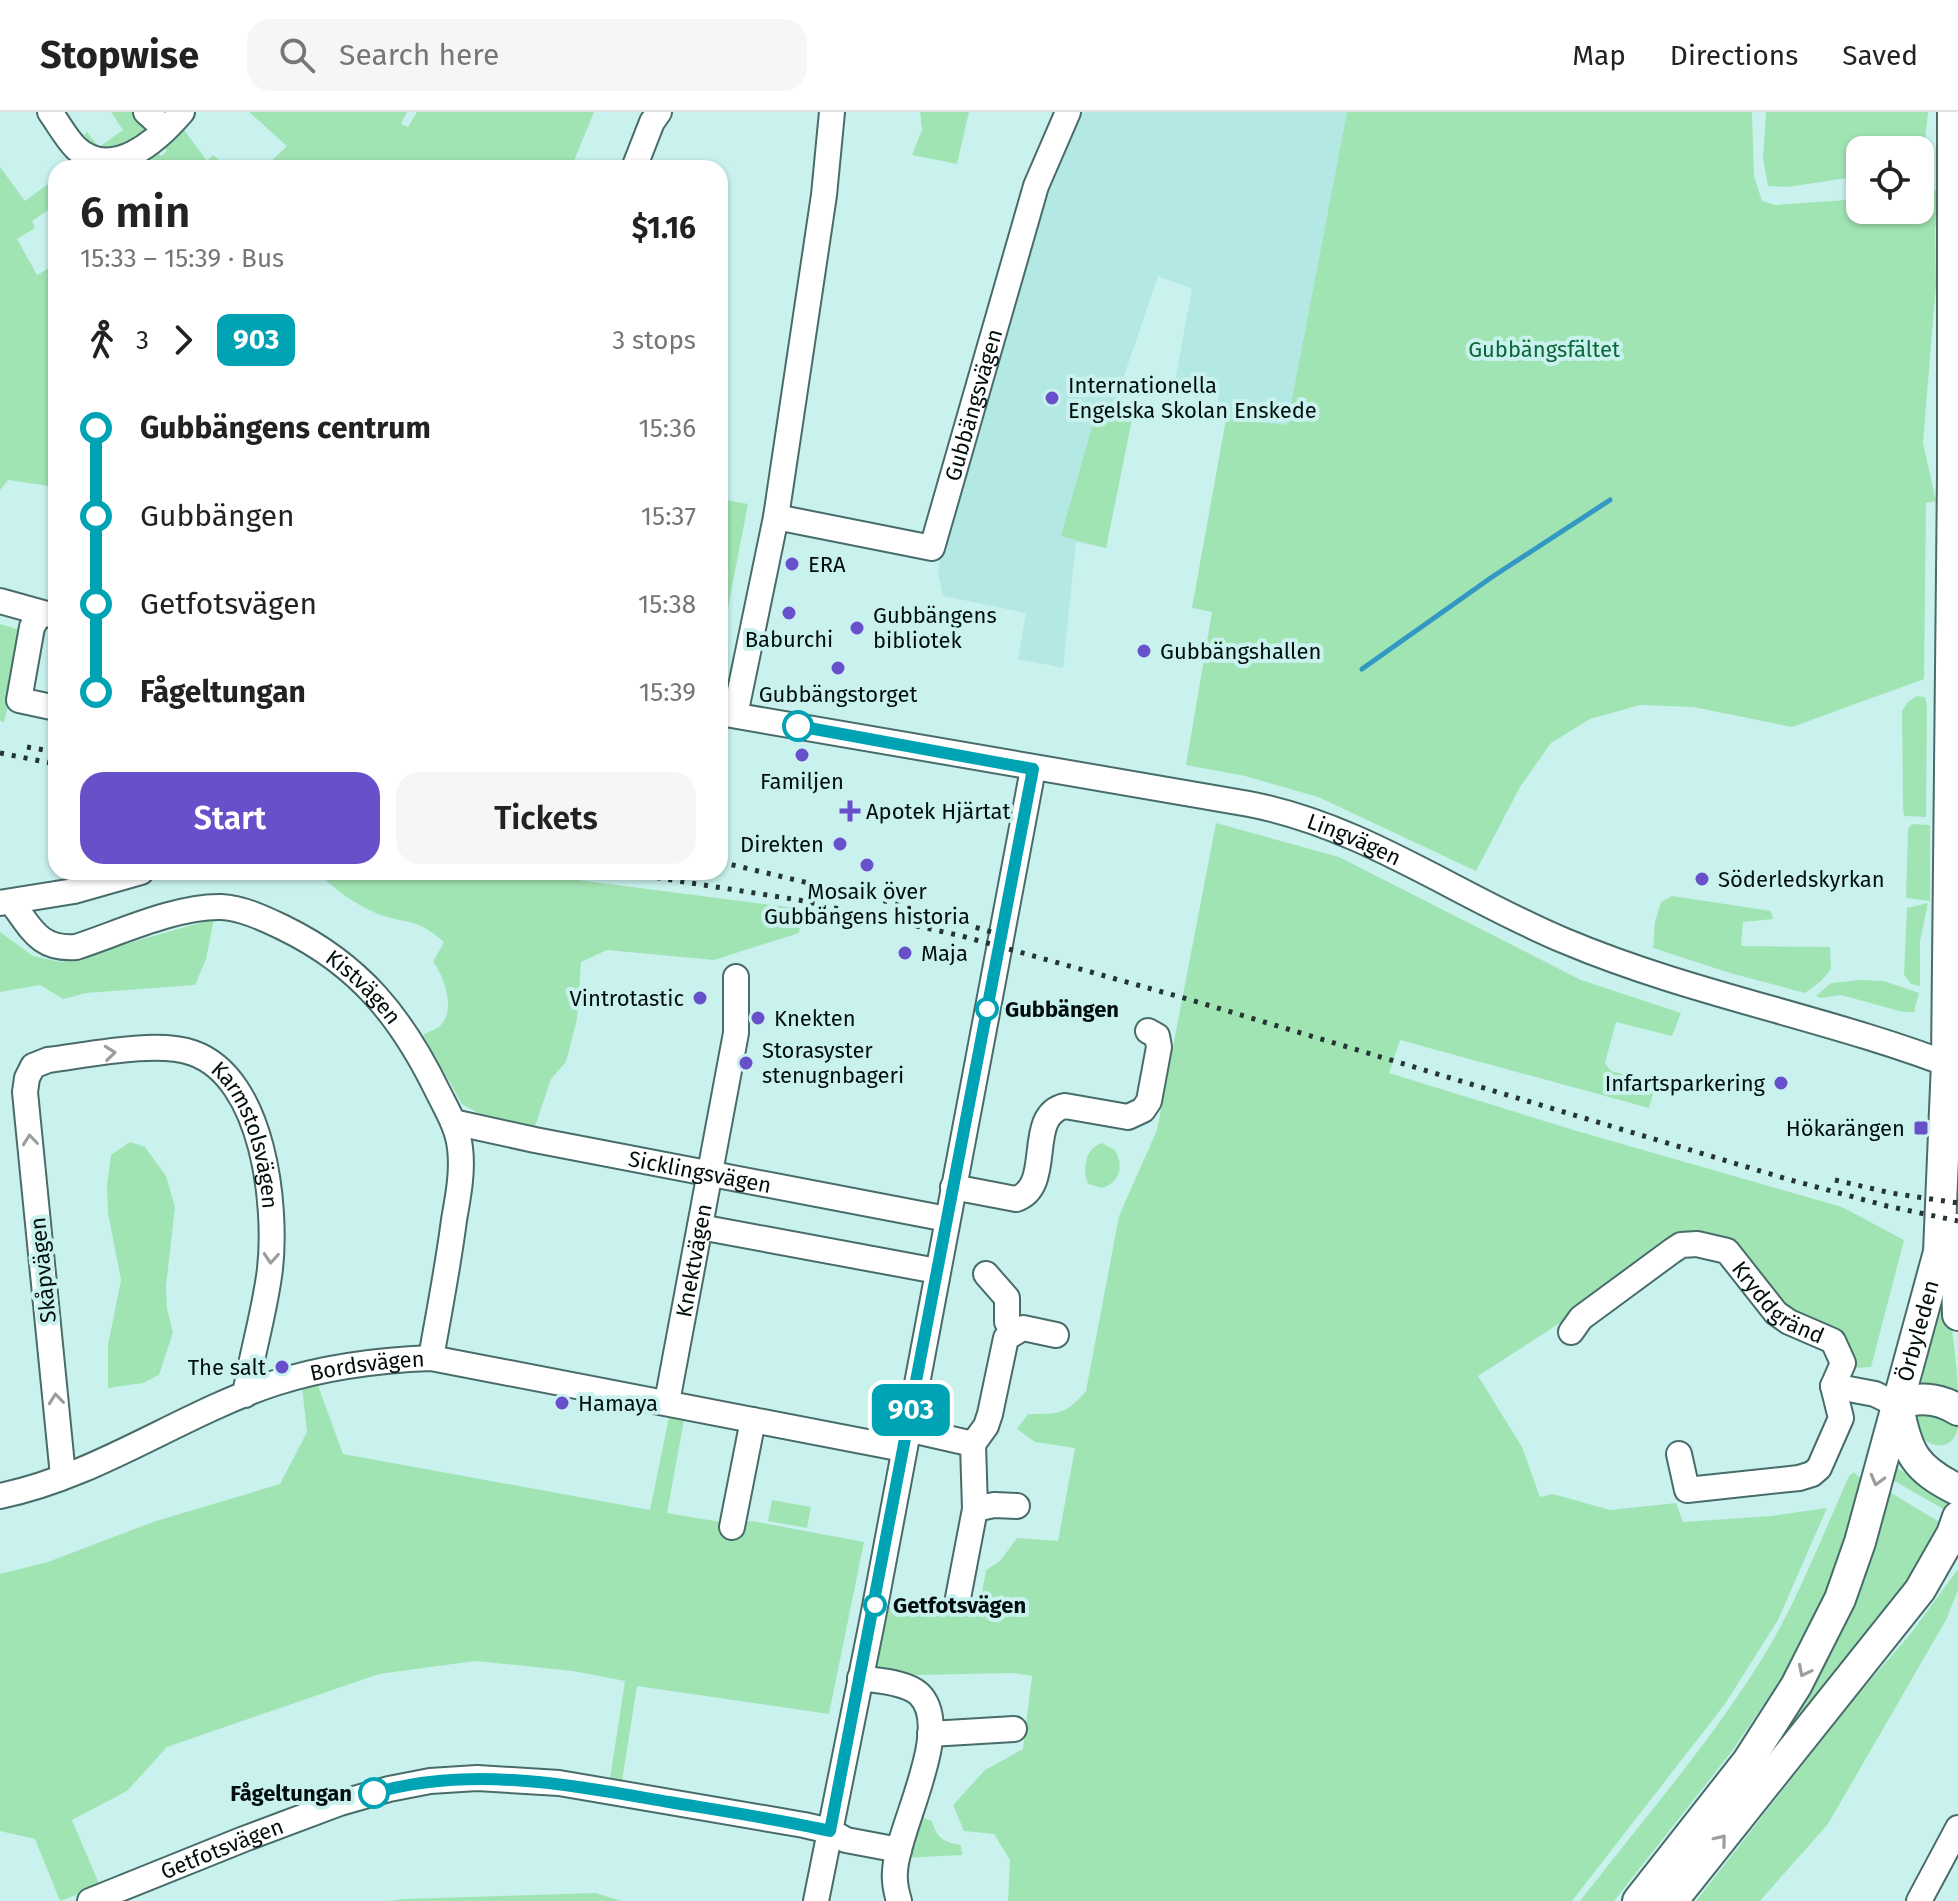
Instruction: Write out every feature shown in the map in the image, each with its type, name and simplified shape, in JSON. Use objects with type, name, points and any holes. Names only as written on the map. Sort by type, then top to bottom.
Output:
[{"type":"main road","name":"Örbyleden","points":[[1638,1901],[1748,1761],[1796,1686],[1840,1599],[1860,1542],[1939,1252],[1952,1066],[1953,112]]},
{"type":"main road","name":"Örbyleden","points":[[1958,1130],[1958,1315]]},
{"type":"main road","points":[[1958,1410],[1929,1399],[1910,1399],[1897,1405],[1909,1450],[1921,1467],[1958,1490]]},
{"type":"main road","points":[[1672,1901],[1920,1590],[1952,1534],[1958,1517]]},
{"type":"street","points":[[50,112],[76,148],[94,160]]},
{"type":"street","points":[[146,112],[174,120]]},
{"type":"street","points":[[637,160],[659,112]]},
{"type":"street","points":[[728,710],[776,517],[824,195],[832,112]]},
{"type":"street","name":"Gubbängsvägen","points":[[776,517],[932,548],[1036,186],[1068,112]]},
{"type":"street","points":[[119,160],[135,154],[174,120]]},
{"type":"street","points":[[0,601],[48,615]]},
{"type":"street","points":[[48,615],[32,627],[19,700],[48,706]]},
{"type":"street","name":"Lingvägen","points":[[728,714],[1249,804],[1300,816],[1391,854],[1565,941],[1709,991],[1916,1051],[1952,1066]]},
{"type":"street","points":[[816,1901],[1033,769]]},
{"type":"street","points":[[5,902],[118,880]]},
{"type":"street","name":"Kistvägen","points":[[5,902],[44,942],[63,948],[76,947],[179,913],[204,908],[225,907],[248,913],[303,937],[344,964],[393,1014],[416,1047],[453,1122],[460,1146],[461,1171],[446,1280],[431,1358]]},
{"type":"street","name":"Knektvägen","points":[[667,1402],[736,1033],[736,977]]},
{"type":"street","points":[[953,1187],[1016,1199],[1022,1197],[1034,1182],[1046,1119],[1058,1107],[1128,1117],[1143,1110],[1149,1101],[1159,1047],[1157,1036],[1148,1031]]},
{"type":"street","name":"Karmstolsvägen","points":[[33,1066],[48,1060],[166,1047],[192,1053],[217,1068],[240,1096],[257,1126],[267,1178],[272,1235],[270,1271],[245,1395]]},
{"type":"street","name":"Skåpvägen","points":[[33,1066],[25,1092],[63,1476]]},
{"type":"street","name":"Sicklingsvägen","points":[[453,1122],[947,1219]]},
{"type":"street","points":[[700,1227],[937,1271]]},
{"type":"street","name":"Kryddgränd","points":[[1571,1332],[1581,1318],[1672,1251],[1681,1245],[1697,1244],[1727,1251],[1776,1313],[1833,1341],[1843,1363],[1833,1386],[1841,1418],[1819,1468],[1812,1474],[1687,1490],[1679,1454]]},
{"type":"street","points":[[986,1274],[1007,1298],[1007,1322],[1012,1332]]},
{"type":"street","points":[[958,1598],[975,1509],[973,1444],[986,1426],[990,1414],[1006,1338],[1023,1328],[1056,1335]]},
{"type":"street","name":"Bordsvägen","points":[[0,1496],[32,1489],[245,1395],[311,1373],[388,1360],[431,1358],[753,1420],[905,1439],[973,1444]]},
{"type":"street","points":[[1833,1386],[1875,1394],[1897,1405]]},
{"type":"street","points":[[732,1527],[753,1420]]},
{"type":"street","points":[[975,1509],[994,1505],[1017,1506]]},
{"type":"street","points":[[860,1678],[907,1687],[918,1692],[929,1706],[930,1734],[895,1869],[899,1901]]},
{"type":"street","points":[[930,1734],[1014,1729]]},
{"type":"street","name":"Getfotsvägen","points":[[90,1901],[340,1803],[430,1781],[477,1778],[559,1783],[830,1831],[846,1840],[899,1850]]},
{"type":"street","points":[[1919,1901],[1958,1828]]},
{"type":"shaded area","name":"Internationella Engelska Skolan Enskede","points":[[1075,112],[1347,112],[1287,426],[1226,419],[1217,407],[1219,390],[1175,381],[1192,289],[1158,276],[1113,408],[1133,414],[1106,548],[1076,542],[1063,668],[1018,659],[1026,613],[943,596],[938,574],[947,513],[954,507],[1031,251],[1027,246]]},
{"type":"green space","points":[[111,112],[137,112],[150,124],[126,144],[108,150],[100,149],[84,135],[87,132],[99,147],[123,130]]},
{"type":"green space","points":[[249,112],[407,112],[401,124],[408,127],[417,112],[594,112],[574,160],[272,160],[287,146]]},
{"type":"green space","points":[[920,112],[969,112],[957,164],[912,155],[922,130]]},
{"type":"green space","name":"Gubbängsfältet","points":[[1347,112],[1752,112],[1754,176],[1762,201],[1776,205],[1846,200],[1846,224],[1934,224],[1934,190],[1942,189],[1935,229],[1936,284],[1923,443],[1936,501],[1926,503],[1924,679],[1792,727],[1693,707],[1640,705],[1590,719],[1551,743],[1520,787],[1476,871],[1318,797],[1245,776],[1186,765],[1212,612],[1192,608],[1226,419],[1287,425]]},
{"type":"green space","points":[[1766,112],[1928,112],[1926,136],[1846,136],[1846,178],[1788,187],[1768,186],[1763,159]]},
{"type":"green space","points":[[184,130],[206,160],[147,160],[158,153],[161,156],[167,151],[165,147]]},
{"type":"green space","points":[[0,167],[25,201],[48,184],[48,210],[32,221],[35,228],[17,239],[37,275],[48,269],[48,486],[8,480],[0,490]]},
{"type":"green space","points":[[1098,406],[1133,414],[1106,548],[1061,536]]},
{"type":"green space","points":[[728,500],[748,504],[728,608]]},
{"type":"green space","points":[[0,624],[27,632],[4,722],[0,721]]},
{"type":"green space","points":[[1917,696],[1925,697],[1927,705],[1926,817],[1904,816],[1903,807],[1902,711]]},
{"type":"green space","points":[[1216,823],[1339,857],[1581,980],[1681,1013],[1672,1036],[1616,1022],[1605,1063],[1611,1071],[1656,1084],[1649,1108],[1400,1040],[1389,1073],[1842,1207],[1904,1240],[1871,1367],[1855,1368],[1849,1349],[1690,1239],[1478,1376],[1522,1447],[1540,1497],[1553,1494],[1610,1510],[1676,1503],[1683,1522],[1771,1516],[1827,1508],[1778,1620],[1725,1704],[1572,1901],[1008,1901],[1010,1860],[994,1834],[964,1831],[953,1805],[985,1770],[1023,1749],[1032,1676],[1012,1673],[871,1676],[886,1606],[912,1612],[979,1609],[986,1570],[1000,1561],[1017,1538],[1058,1541],[1075,1448],[1035,1442],[1017,1429],[1028,1414],[1061,1412],[1086,1391],[1119,1216],[1157,1130]]},
{"type":"green space","points":[[1912,824],[1930,825],[1930,901],[1906,898],[1908,829]]},
{"type":"green space","points":[[327,880],[577,880],[802,909],[799,933],[714,960],[607,950],[581,962],[577,1019],[566,1062],[551,1079],[534,1129],[478,1113],[462,1104],[423,1035],[441,1025],[448,1010],[447,993],[433,962],[444,942],[420,926],[381,915],[339,891]]},
{"type":"green space","points":[[1672,896],[1771,911],[1773,919],[1743,922],[1741,946],[1830,947],[1831,969],[1805,993],[1653,948],[1655,922],[1661,902]]},
{"type":"green space","points":[[1928,903],[1920,941],[1920,986],[1911,984],[1904,975],[1907,908]]},
{"type":"green space","points":[[214,919],[206,959],[195,985],[86,993],[63,999],[40,985],[0,992],[0,932],[33,956],[61,962]]},
{"type":"green space","points":[[1884,981],[1919,993],[1914,1012],[1903,1012],[1841,995],[1816,996],[1831,983]]},
{"type":"green space","points":[[130,1142],[145,1147],[166,1176],[175,1207],[166,1286],[167,1309],[173,1332],[159,1375],[143,1383],[108,1388],[108,1345],[121,1280],[108,1213],[107,1185],[111,1155]]},
{"type":"green space","points":[[1102,1143],[1115,1150],[1120,1167],[1113,1182],[1102,1188],[1088,1184],[1085,1172],[1089,1154]]},
{"type":"green space","points":[[1946,1269],[1958,1400],[1920,1388],[1942,1299]]},
{"type":"green space","points":[[317,1383],[343,1454],[650,1510],[669,1417],[684,1420],[667,1513],[733,1524],[752,1521],[864,1542],[829,1714],[637,1686],[622,1781],[610,1779],[625,1681],[573,1671],[475,1661],[379,1674],[167,1747],[127,1791],[72,1820],[100,1886],[60,1901],[35,1839],[0,1831],[0,1574],[48,1562],[153,1522],[280,1484],[307,1432],[302,1387]]},
{"type":"green space","points":[[1919,1407],[1958,1423],[1956,1435],[1950,1442],[1942,1445],[1925,1440],[1916,1421]]},
{"type":"green space","points":[[1893,1466],[1949,1497],[1945,1510],[1889,1478]]},
{"type":"green space","points":[[1854,1472],[1864,1482],[1841,1554],[1818,1609],[1784,1675],[1732,1751],[1614,1901],[1580,1901],[1705,1742],[1751,1676],[1783,1622],[1849,1476]]},
{"type":"green space","points":[[1888,1491],[1941,1523],[1907,1582],[1828,1684],[1788,1729]]},
{"type":"green space","points":[[772,1500],[811,1507],[807,1528],[768,1521]]},
{"type":"green space","points":[[1958,1569],[1958,1590],[1946,1620],[1828,1824],[1760,1901],[1696,1901],[1855,1698],[1912,1632]]},
{"type":"green space","points":[[918,1816],[932,1821],[942,1838],[961,1845],[962,1855],[903,1858]]},
{"type":"green space","points":[[596,1893],[621,1901],[389,1901],[404,1899]]},
{"type":"waterway","points":[[1362,669],[1492,577],[1610,500]]},
{"type":"railway","points":[[27,747],[48,751]]},
{"type":"railway","points":[[0,753],[48,762]]},
{"type":"railway","points":[[728,864],[885,901],[995,933]]},
{"type":"railway","points":[[672,880],[799,900],[962,936],[1191,1000],[1787,1179],[1958,1221]]},
{"type":"railway","points":[[1835,1180],[1891,1193],[1958,1203]]},
{"type":"bus line","name":"903","points":[[374,1793],[430,1781],[477,1778],[559,1783],[830,1831],[1033,769],[798,726]]},
{"type":"place","name":"Internationella Engelska Skolan Enskede","points":[[1052,398]]},
{"type":"place","name":"ERA","points":[[792,564]]},
{"type":"place","name":"Baburchi","points":[[789,613]]},
{"type":"place","name":"Gubbängens bibliotek","points":[[857,628]]},
{"type":"place","name":"Gubbängshallen","points":[[1144,651]]},
{"type":"place","name":"Gubbängstorget","points":[[838,668]]},
{"type":"place","name":"Familjen","points":[[802,755]]},
{"type":"place","name":"Apotek Hjärtat","points":[[850,811]]},
{"type":"place","name":"Direkten","points":[[840,844]]},
{"type":"place","name":"Mosaik över Gubbängens historia","points":[[867,865]]},
{"type":"place","name":"Söderledskyrkan","points":[[1702,879]]},
{"type":"place","name":"Maja","points":[[905,953]]},
{"type":"place","name":"Vintrotastic","points":[[700,998]]},
{"type":"place","name":"Gubbängen","points":[[987,1009]]},
{"type":"place","name":"Knekten","points":[[758,1018]]},
{"type":"place","name":"Storasyster stenugnbageri","points":[[746,1063]]},
{"type":"place","name":"Infartsparkering","points":[[1781,1083]]},
{"type":"place","name":"Hökarängen","points":[[1921,1128]]},
{"type":"place","name":"The salt","points":[[282,1367]]},
{"type":"place","name":"Hamaya","points":[[562,1403]]},
{"type":"place","name":"Getfotsvägen","points":[[875,1605]]},
{"type":"place","name":"Fågeltungan","points":[[374,1793]]}]
